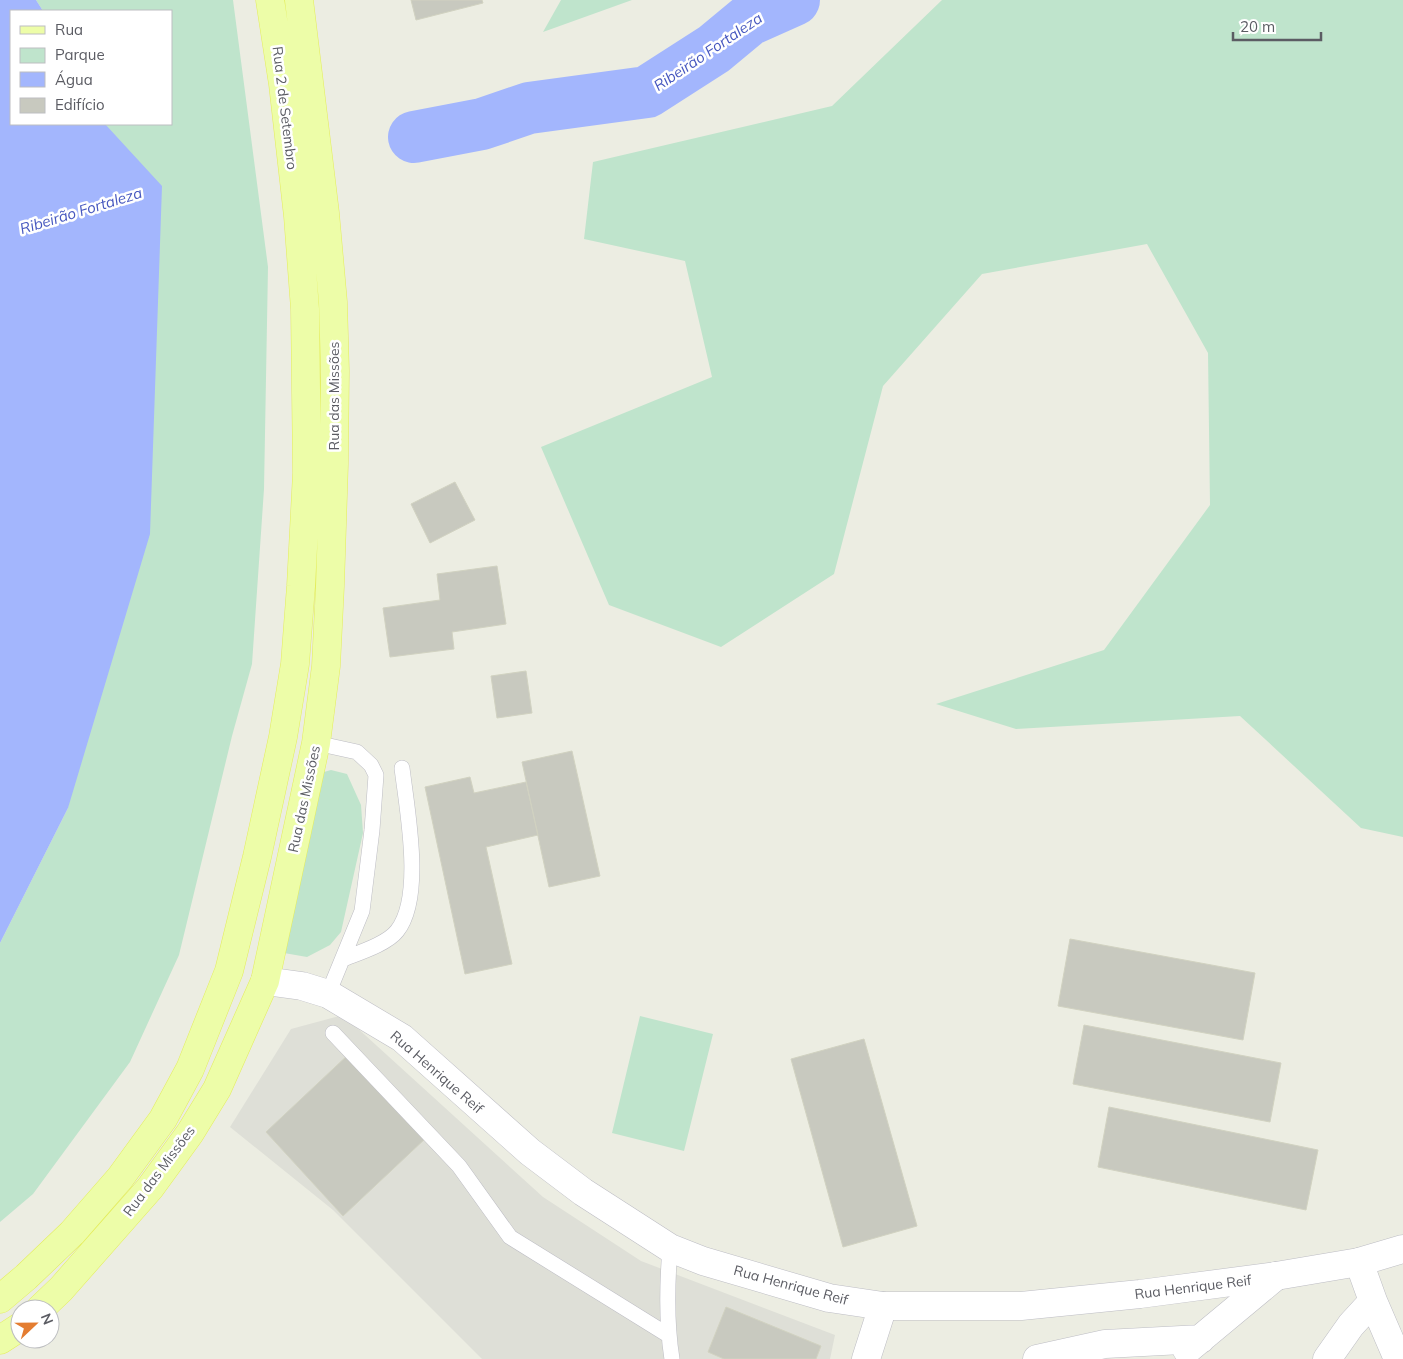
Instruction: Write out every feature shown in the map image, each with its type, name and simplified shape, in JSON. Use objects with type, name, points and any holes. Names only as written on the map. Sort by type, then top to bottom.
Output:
[{"type":"main road","name":"Rua 2 de Setembro","points":[[270,0],[283,84],[298,216]]},
{"type":"main road","name":"Rua 2 de Setembro","points":[[299,0],[325,213]]},
{"type":"main road","name":"Rua das Missões","points":[[50,1299],[150,1188],[190,1133],[217,1089],[265,981],[316,743],[326,666],[334,464],[335,371],[333,302],[325,213]]},
{"type":"main road","name":"Rua das Missões","points":[[0,1299],[72,1233],[120,1178],[162,1119],[190,1069],[229,971],[257,857],[283,737],[295,664],[307,474],[306,309],[298,216]]},
{"type":"main road","points":[[283,737],[316,743]]},
{"type":"main road","points":[[229,971],[265,981]]},
{"type":"street","name":"Rua Henrique Reif","points":[[265,981],[302,986],[328,994],[402,1038],[530,1152],[583,1192],[670,1248],[703,1262],[830,1298],[883,1306],[1021,1306],[1140,1294],[1276,1276],[1359,1262],[1403,1249]]},
{"type":"street","points":[[1359,1262],[1373,1301],[1398,1359]]},
{"type":"street","points":[[1175,1359],[1276,1276]]},
{"type":"street","points":[[1328,1359],[1351,1325],[1373,1301]]},
{"type":"street","points":[[866,1359],[883,1306]]},
{"type":"street","points":[[1037,1359],[1105,1344],[1201,1339]]},
{"type":"lane","points":[[316,743],[357,752],[371,764],[376,775],[372,830],[362,910],[328,994]]},
{"type":"lane","points":[[343,959],[373,947],[396,932],[407,914],[413,866],[402,768]]},
{"type":"lane","points":[[334,1033],[459,1166],[510,1237],[668,1335]]},
{"type":"lane","points":[[670,1248],[668,1335],[672,1359]]},
{"type":"shaded area","points":[[343,1015],[543,1197],[641,1261],[835,1335],[830,1359],[482,1359],[333,1210],[230,1127],[291,1029]]},
{"type":"green space","points":[[36,0],[233,0],[268,267],[264,489],[252,664],[232,736],[179,955],[130,1062],[33,1194],[0,1222],[0,943],[68,808],[106,125],[172,125],[172,10],[42,10]]},
{"type":"green space","points":[[561,0],[632,0],[543,32]]},
{"type":"green space","points":[[942,0],[1403,0],[1403,837],[1361,828],[1240,716],[1016,729],[936,704],[1104,650],[1210,505],[1208,353],[1147,244],[982,274],[883,386],[834,574],[721,647],[609,605],[541,447],[712,377],[685,261],[584,239],[593,162],[832,106]]},
{"type":"green space","points":[[331,770],[347,774],[361,805],[363,833],[341,932],[330,945],[307,957],[284,953],[324,772]]},
{"type":"green space","points":[[640,1016],[713,1034],[684,1151],[612,1133]]},
{"type":"water","points":[[0,0],[36,0],[42,10],[10,10],[10,125],[106,125],[162,186],[150,534],[68,808],[0,943]]},
{"type":"building","points":[[411,0],[482,0],[483,3],[416,20]]},
{"type":"building","points":[[455,482],[475,520],[430,543],[411,504]]},
{"type":"building","points":[[497,566],[506,624],[452,632],[454,649],[390,657],[383,608],[440,600],[437,574]]},
{"type":"building","points":[[526,671],[532,713],[497,718],[491,676]]},
{"type":"building","points":[[572,751],[600,876],[549,887],[522,762]]},
{"type":"building","points":[[470,777],[474,793],[526,782],[538,835],[486,847],[512,964],[465,974],[425,787]]},
{"type":"building","points":[[1070,939],[1255,973],[1243,1040],[1058,1006]]},
{"type":"building","points":[[1084,1025],[1281,1063],[1270,1122],[1073,1084]]},
{"type":"building","points":[[864,1039],[917,1226],[843,1247],[791,1059]]},
{"type":"building","points":[[350,1053],[427,1137],[343,1216],[266,1132]]},
{"type":"building","points":[[1109,1107],[1318,1150],[1306,1210],[1098,1167]]},
{"type":"building","points":[[726,1307],[821,1346],[816,1359],[724,1359],[708,1352]]},
{"type":"waterway","name":"Ribeirão Fortaleza","points":[[414,137],[482,124],[529,108],[647,92],[714,49],[749,20],[794,0]]}]
